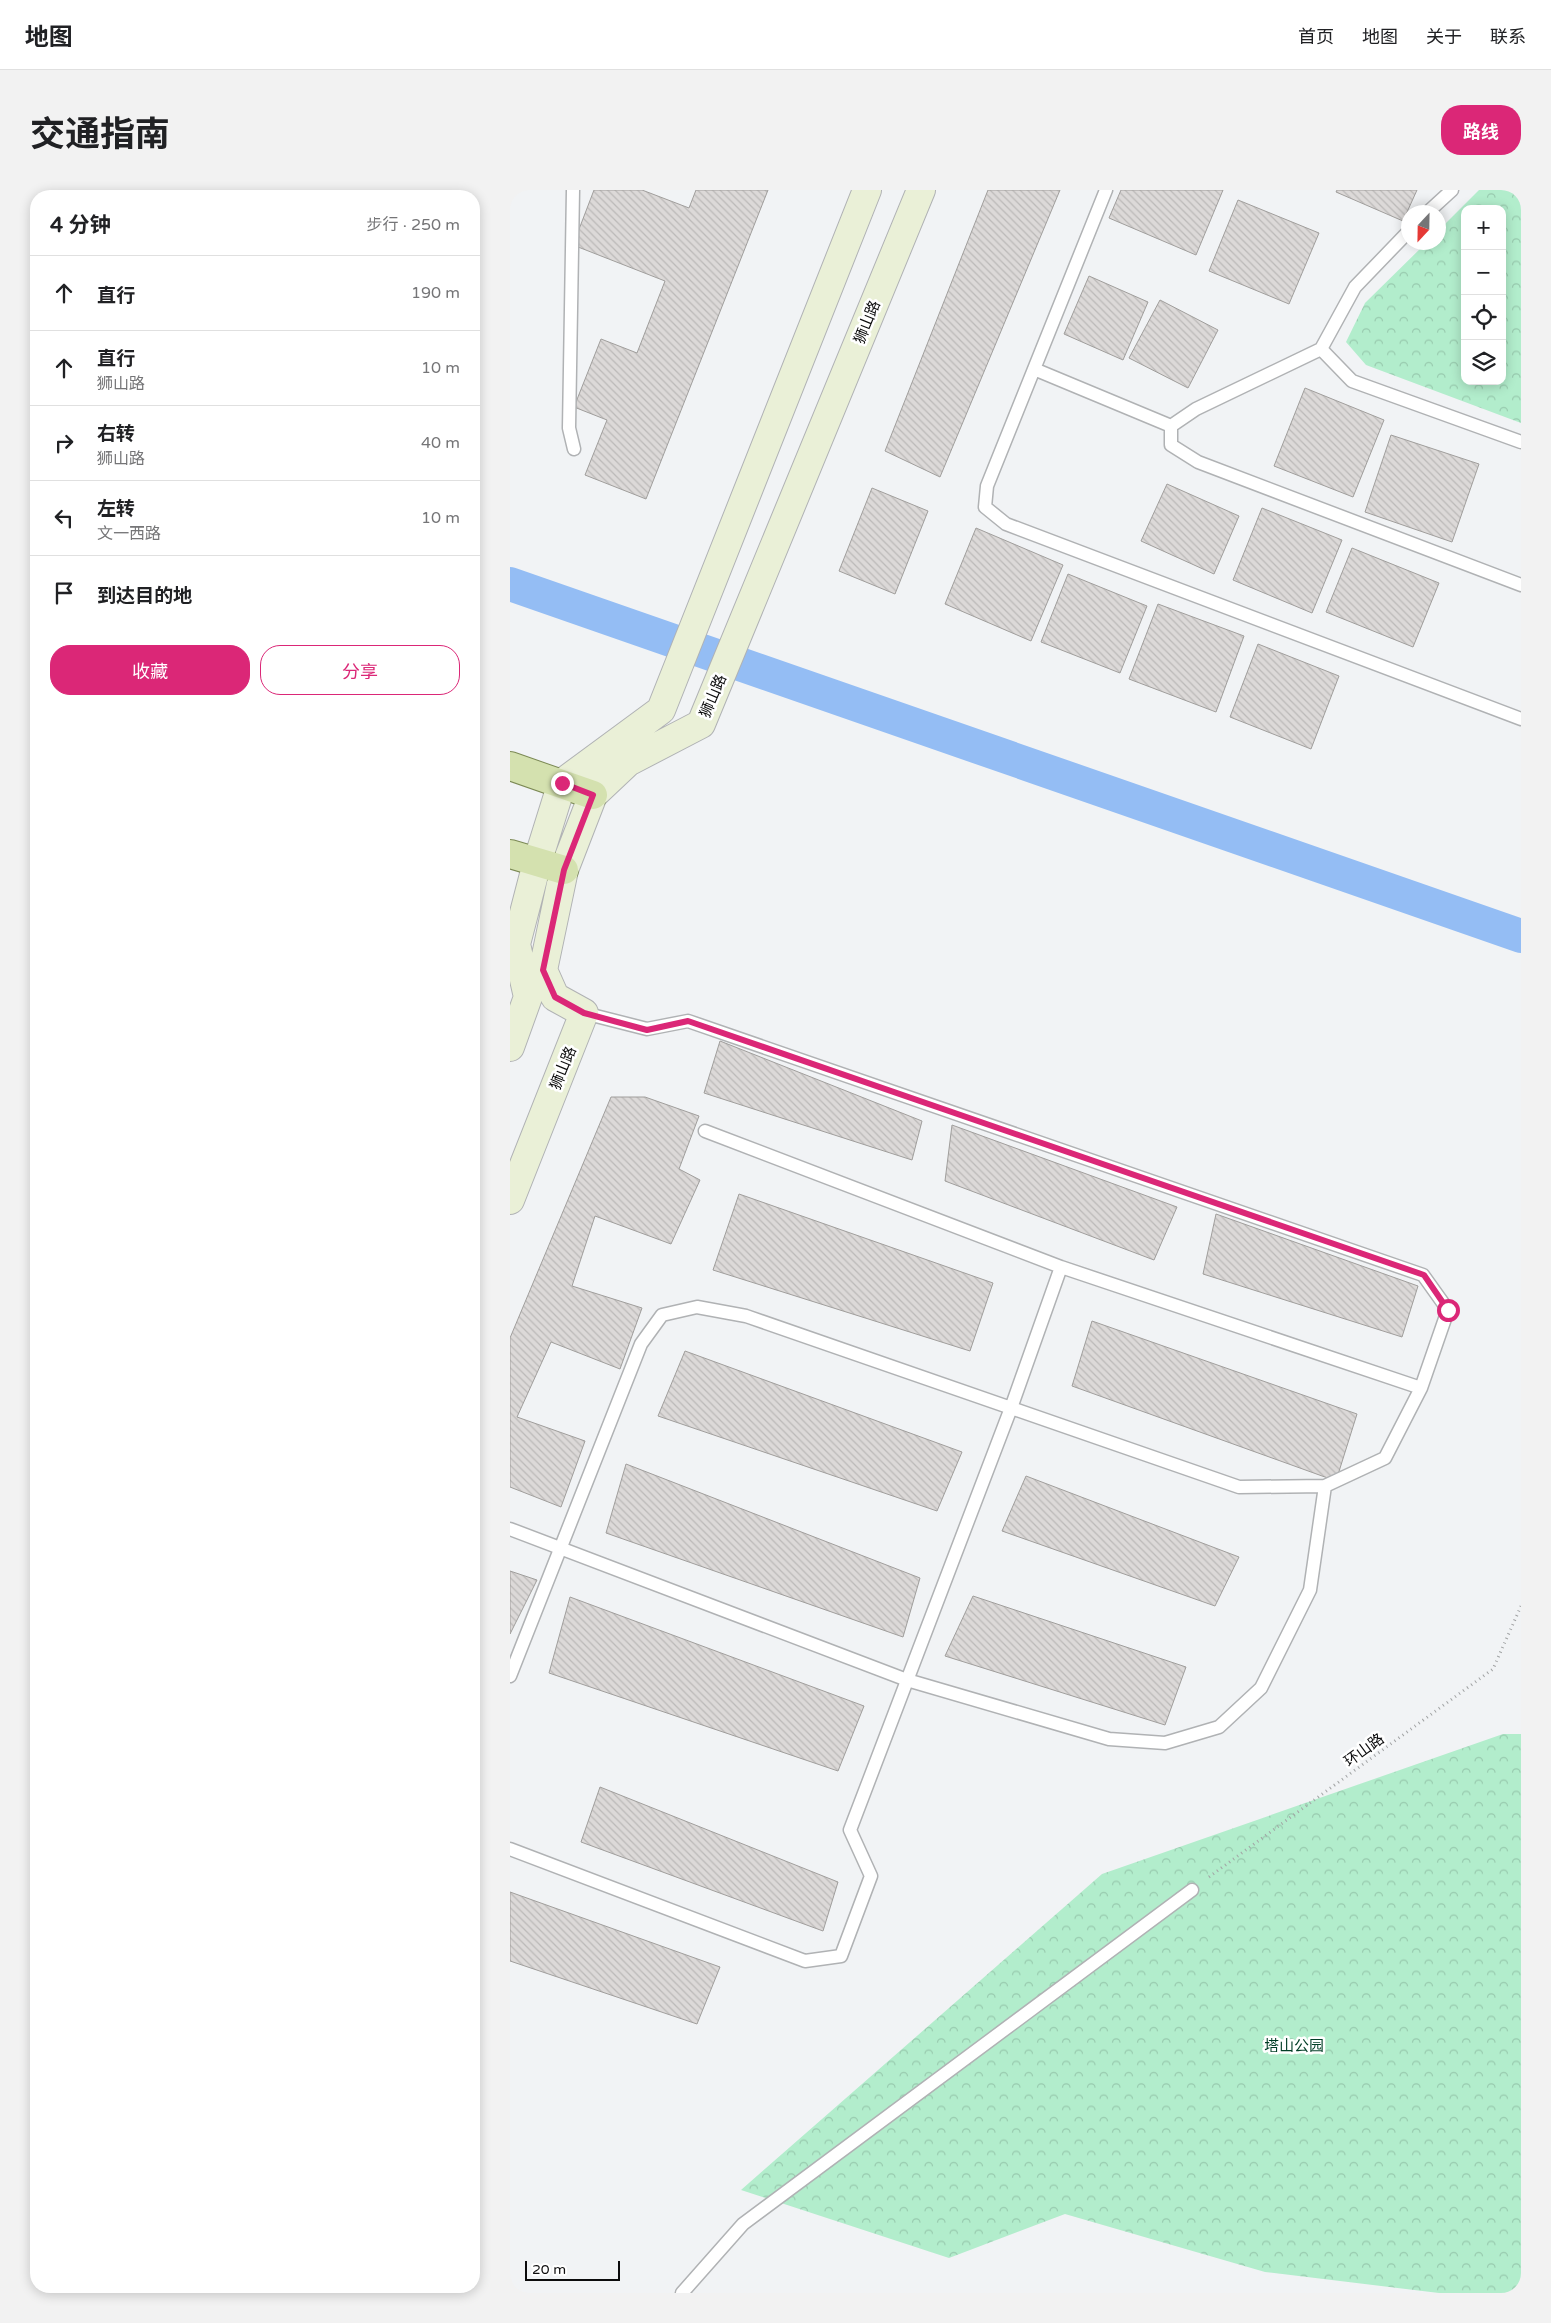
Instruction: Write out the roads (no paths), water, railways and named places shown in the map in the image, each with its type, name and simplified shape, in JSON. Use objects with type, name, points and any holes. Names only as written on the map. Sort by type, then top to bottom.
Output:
[{"type":"main road","points":[[510,1047],[528,997],[516,944],[537,863],[562,783],[662,710],[867,190]]},
{"type":"main road","name":"狮山路","points":[[510,1200],[584,1013],[555,997],[543,970],[564,870],[593,795],[628,762],[701,724],[921,190]]},
{"type":"main road","points":[[510,766],[593,795]]},
{"type":"main road","points":[[510,854],[564,870]]},
{"type":"lane","points":[[574,190],[569,428],[574,449]]},
{"type":"lane","points":[[1106,190],[987,486],[985,507],[1006,524],[1521,719]]},
{"type":"lane","points":[[1436,205],[1452,190]]},
{"type":"lane","points":[[1171,426],[1196,409],[1321,349],[1355,287],[1401,239]]},
{"type":"lane","points":[[1321,349],[1352,381],[1521,442]]},
{"type":"lane","points":[[1034,369],[1171,426]]},
{"type":"lane","points":[[1171,426],[1171,445],[1198,462],[1521,584]]},
{"type":"lane","points":[[510,1676],[641,1344],[662,1315],[697,1307],[746,1316],[1239,1487],[1325,1486],[1386,1458],[1421,1388],[1448,1310],[1424,1275],[688,1021],[647,1030],[584,1013]]},
{"type":"lane","points":[[705,1131],[1061,1267],[1421,1388]]},
{"type":"lane","points":[[510,1849],[805,1961],[841,1956],[871,1876],[850,1830],[1012,1408],[1061,1267]]},
{"type":"lane","points":[[510,1529],[907,1680],[1109,1739],[1165,1743],[1219,1727],[1261,1688],[1310,1590],[1325,1486]]},
{"type":"lane","points":[[682,2293],[742,2224],[1192,1890]]},
{"type":"waterway","points":[[510,584],[1521,936]]},
{"type":"park label","name":"塔山公园","points":[[1294,2046]]}]
